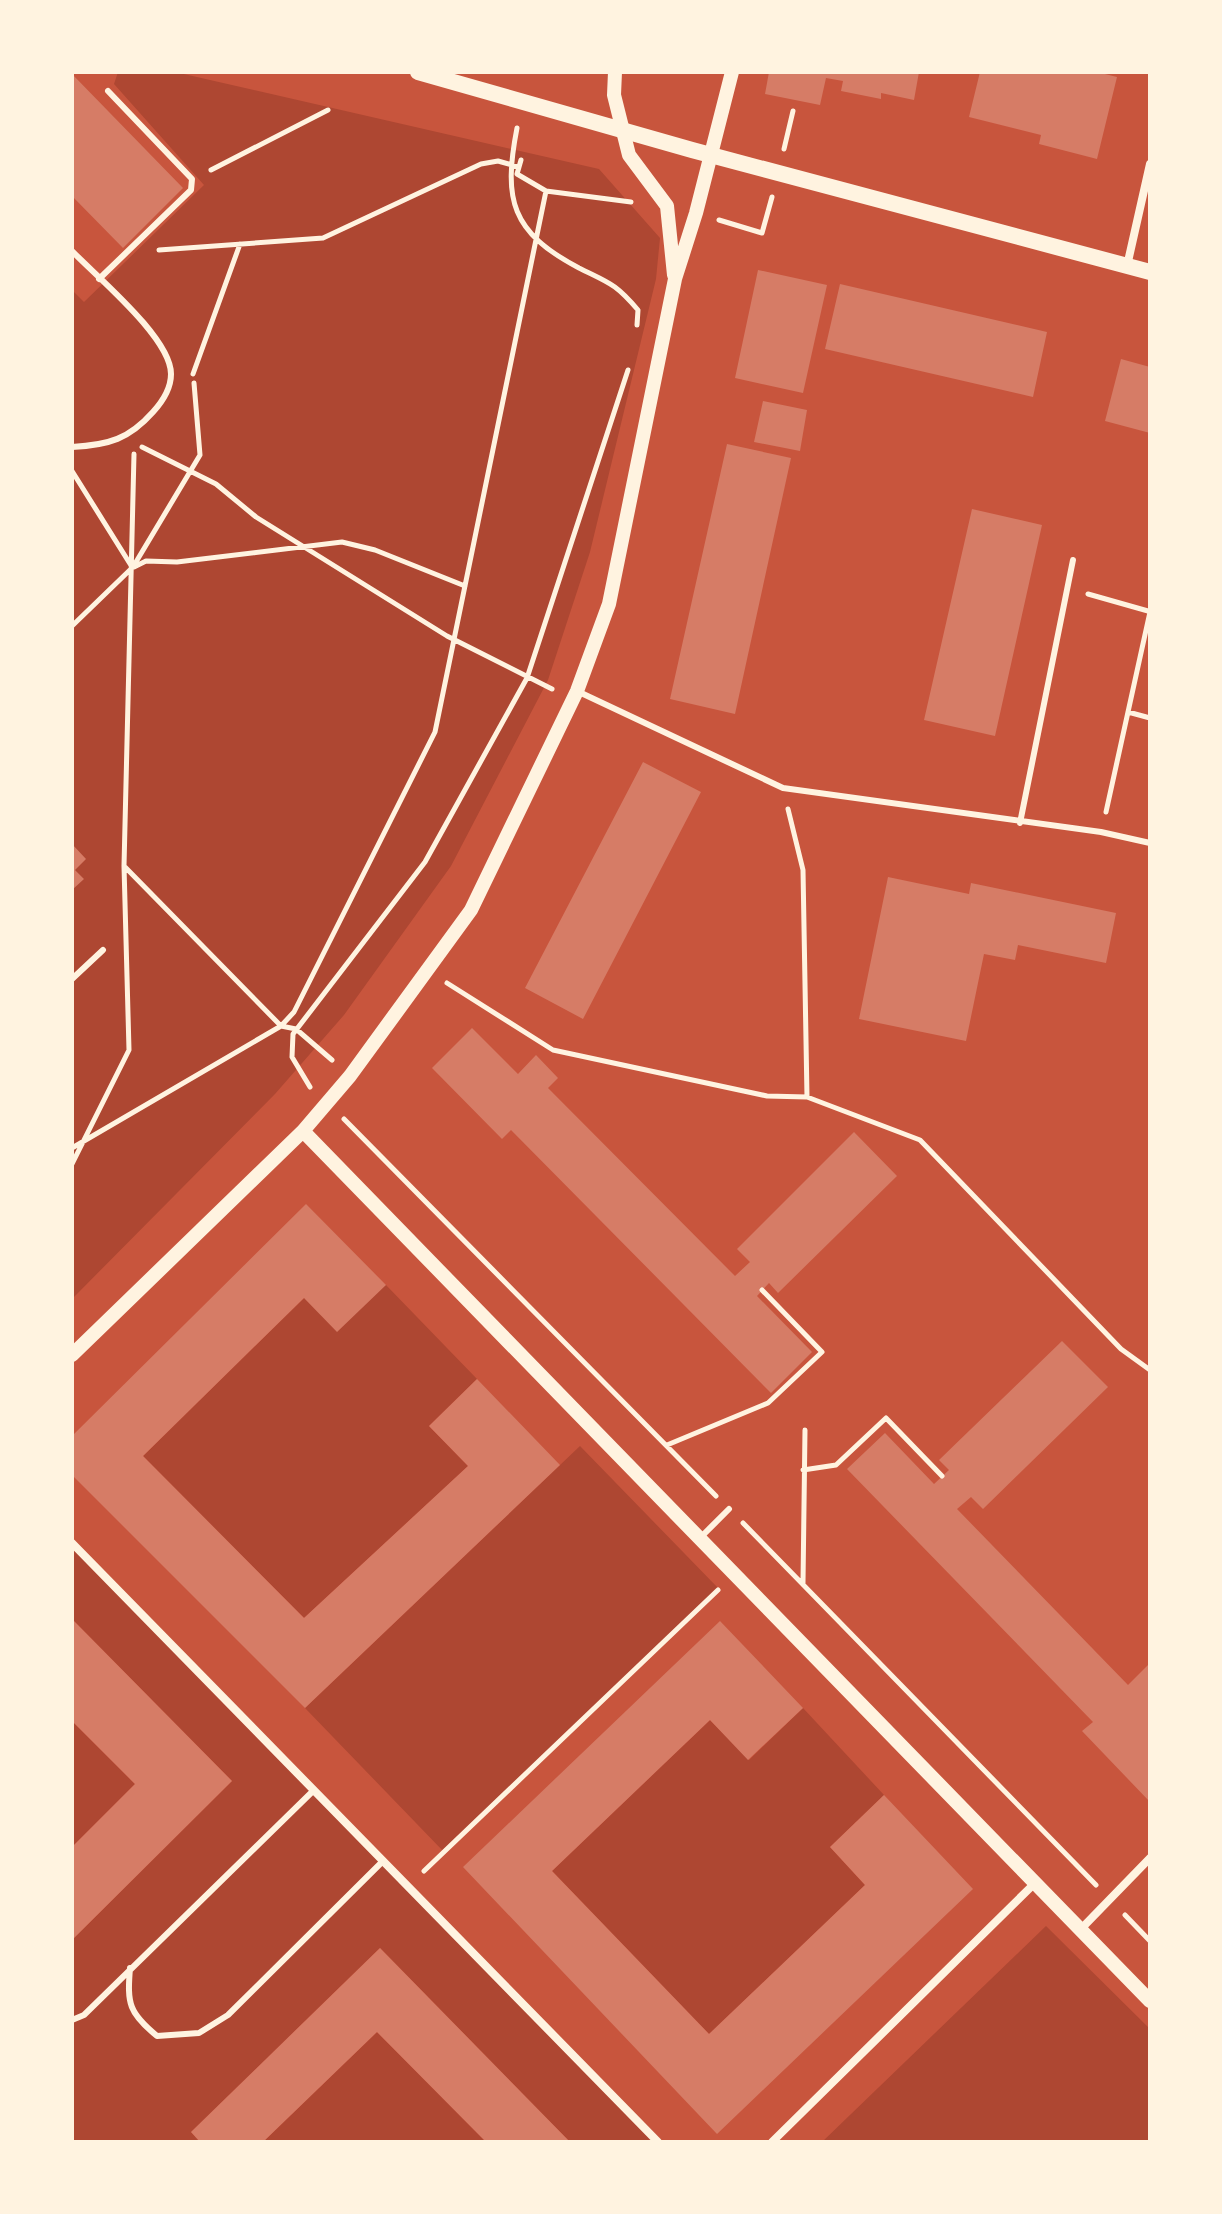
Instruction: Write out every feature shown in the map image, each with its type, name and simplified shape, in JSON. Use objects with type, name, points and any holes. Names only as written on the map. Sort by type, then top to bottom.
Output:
[{"type":"main road","points":[[418,72],[711,155],[1150,272]]},
{"type":"street","points":[[615,72],[614,95],[629,155],[667,206],[675,279]]},
{"type":"street","points":[[72,1355],[303,1131],[350,1076],[471,910],[574,696],[609,604],[675,279],[732,72]]},
{"type":"street","points":[[1127,266],[1150,164]]},
{"type":"street","points":[[303,1131],[1150,2001]]},
{"type":"street","points":[[72,1543],[658,2142]]},
{"type":"street","points":[[1079,1931],[1150,1858]]},
{"type":"street","points":[[772,2142],[1034,1884]]},
{"type":"lane","points":[[99,279],[191,190],[192,179],[108,91]]},
{"type":"lane","points":[[72,251],[164,348],[171,372],[167,393],[134,433],[116,440],[72,447]]},
{"type":"lane","points":[[1020,823],[1073,560]]},
{"type":"lane","points":[[574,696],[783,788],[1101,832],[1150,843]]},
{"type":"lane","points":[[72,979],[103,950]]},
{"type":"lane","points":[[699,1539],[729,1509]]},
{"type":"lane","points":[[72,2020],[84,2015],[314,1790]]},
{"type":"lane","points":[[130,1968],[128,1997],[136,2019],[157,2036],[199,2033],[228,2015],[383,1861]]},
{"type":"path","points":[[522,101],[510,164],[513,206],[535,241],[579,268],[616,284],[638,310],[636,334]]},
{"type":"path","points":[[192,179],[328,110]]},
{"type":"path","points":[[72,1148],[281,1026],[294,1012],[435,732],[546,191],[517,174],[520,164],[489,161],[323,238],[126,252]]},
{"type":"path","points":[[72,626],[133,567],[200,455],[193,374],[240,244]]},
{"type":"path","points":[[630,361],[527,678],[425,862],[296,1029],[292,1057],[304,1081],[803,1583],[1150,1941]]},
{"type":"path","points":[[72,1164],[129,1050],[124,866],[134,442],[216,484],[256,517],[454,640],[527,678],[574,696]]},
{"type":"path","points":[[72,471],[133,567]]},
{"type":"path","points":[[133,567],[146,561],[177,562],[342,542],[465,586]]},
{"type":"path","points":[[1067,588],[1149,612],[1101,832]]},
{"type":"path","points":[[1128,712],[1150,718]]},
{"type":"path","points":[[783,788],[803,870],[807,1097]]},
{"type":"path","points":[[124,866],[281,1026],[296,1029],[350,1076]]},
{"type":"path","points":[[428,970],[553,1050],[767,1096],[807,1097],[920,1140],[1121,1349],[1150,1370]]},
{"type":"path","points":[[667,1445],[768,1403],[822,1352],[762,1290]]},
{"type":"path","points":[[803,1470],[836,1465],[886,1418],[942,1476]]},
{"type":"path","points":[[803,1583],[805,1430]]},
{"type":"path","points":[[408,1886],[733,1576]]},
{"type":"shaded area","points":[[118,72],[175,72],[599,169],[660,238],[656,279],[590,552],[548,680],[451,866],[344,1015],[275,1094],[72,1299],[72,290],[84,302],[204,185],[114,84]]},
{"type":"shaded area","points":[[386,1285],[477,1379],[429,1426],[468,1466],[304,1618],[143,1456],[304,1298]]},
{"type":"shaded area","points":[[580,1446],[719,1589],[444,1852],[305,1708]]},
{"type":"shaded area","points":[[72,1543],[658,2142],[570,2142],[380,1948],[191,2132],[200,2142],[72,2142],[72,1940],[232,1781],[72,1619]]},
{"type":"shaded area","points":[[803,1708],[884,1795],[830,1847],[865,1885],[709,2034],[552,1871],[710,1720],[749,1760]]},
{"type":"shaded area","points":[[72,1721],[135,1784],[72,1847]]},
{"type":"shaded area","points":[[1046,1926],[1150,2029],[1150,2142],[822,2142]]},
{"type":"shaded area","points":[[377,2032],[486,2142],[263,2142]]},
{"type":"building","points":[[769,72],[919,72],[914,100],[881,93],[881,99],[841,91],[843,81],[826,78],[820,105],[765,94]]},
{"type":"building","points":[[980,72],[1097,72],[1117,77],[1097,159],[1039,144],[1041,135],[969,117]]},
{"type":"building","points":[[72,74],[183,188],[123,248],[72,196]]},
{"type":"building","points":[[758,270],[827,285],[803,393],[735,378]]},
{"type":"building","points":[[840,284],[1047,332],[1033,397],[825,349]]},
{"type":"building","points":[[1121,359],[1150,367],[1150,433],[1105,421]]},
{"type":"building","points":[[763,401],[807,410],[800,451],[754,442]]},
{"type":"building","points":[[727,444],[791,458],[735,714],[670,699]]},
{"type":"building","points":[[972,509],[1042,525],[995,736],[924,720]]},
{"type":"building","points":[[643,762],[701,792],[583,1019],[525,988]]},
{"type":"building","points":[[72,844],[86,859],[75,870],[84,879],[72,890]]},
{"type":"building","points":[[888,877],[969,894],[971,883],[1116,913],[1106,963],[1018,945],[1015,960],[984,954],[966,1041],[859,1019]]},
{"type":"building","points":[[472,1028],[518,1074],[536,1055],[558,1078],[548,1088],[735,1276],[750,1262],[737,1249],[854,1132],[897,1176],[778,1293],[769,1283],[757,1296],[812,1352],[771,1393],[511,1130],[502,1139],[432,1068]]},
{"type":"building","points":[[306,1204],[386,1285],[337,1332],[304,1298],[143,1456],[304,1618],[468,1466],[429,1426],[477,1379],[560,1465],[305,1708],[72,1475],[72,1436]]},
{"type":"building","points":[[1062,1341],[1108,1387],[983,1509],[971,1497],[957,1509],[1128,1685],[1150,1663],[1150,1802],[1082,1731],[1093,1722],[847,1469],[885,1433],[934,1484],[949,1470],[939,1460]]},
{"type":"building","points":[[72,1619],[232,1781],[72,1940],[72,1847],[135,1784],[72,1721]]},
{"type":"building","points":[[720,1621],[803,1708],[748,1760],[710,1720],[552,1871],[709,2034],[865,1885],[830,1847],[884,1795],[973,1889],[717,2134],[463,1867]]},
{"type":"building","points":[[380,1948],[570,2142],[486,2142],[377,2032],[263,2142],[200,2142],[191,2132]]}]
